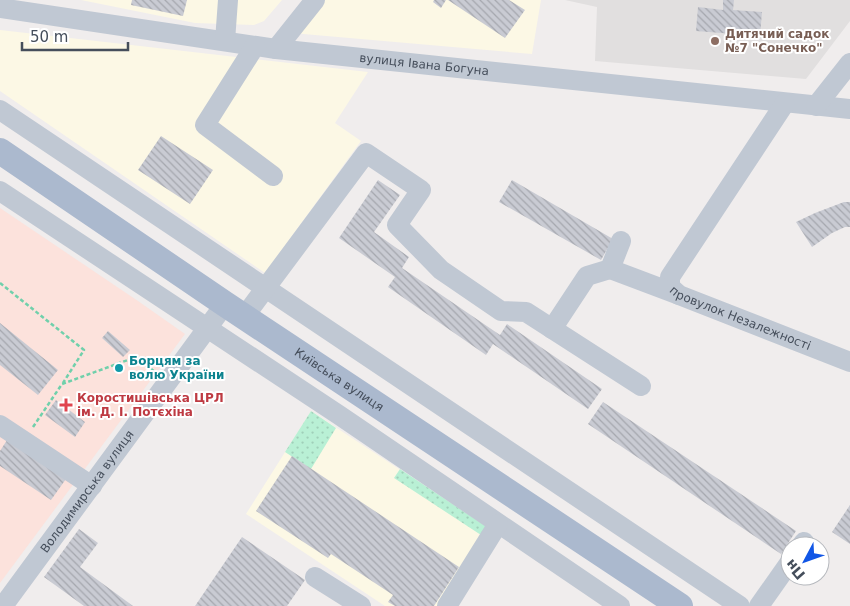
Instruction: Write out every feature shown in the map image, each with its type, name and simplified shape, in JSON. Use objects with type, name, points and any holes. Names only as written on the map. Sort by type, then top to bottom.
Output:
[{"type":"main road","name":"Київська вулиця","points":[[0,151],[234,310],[680,606]]},
{"type":"street","points":[[225,41],[228,0]]},
{"type":"street","points":[[276,49],[315,0]]},
{"type":"street","name":"вулиця Івана Богуна","points":[[0,8],[276,49],[850,109]]},
{"type":"street","points":[[255,46],[205,124],[273,176]]},
{"type":"street","points":[[816,106],[850,63]]},
{"type":"street","name":"провулок Незалежності","points":[[785,103],[670,277],[670,287],[679,295],[850,362]]},
{"type":"street","points":[[0,110],[740,606]]},
{"type":"street","name":"Володимирська вулиця","points":[[3,606],[207,328],[266,288],[366,153],[421,190],[397,225],[441,270],[501,311],[526,312],[552,329]]},
{"type":"street","points":[[0,191],[339,415],[620,606]]},
{"type":"street","points":[[610,269],[621,241]]},
{"type":"street","points":[[641,386],[552,329],[587,276],[610,269],[679,295]]},
{"type":"street","points":[[339,415],[352,388]]},
{"type":"street","points":[[0,425],[92,486]]},
{"type":"street","points":[[516,536],[534,509]]},
{"type":"street","points":[[448,606],[498,524]]},
{"type":"street","points":[[759,606],[780,576]]},
{"type":"street","points":[[315,577],[361,606]]},
{"type":"path","points":[[0,283],[84,350],[24,442]]},
{"type":"path","points":[[62,384],[136,357],[168,382]]},
{"type":"shaded area","points":[[81,0],[282,0],[264,21],[254,25],[195,23]]},
{"type":"shaded area","points":[[320,0],[541,0],[532,54],[292,33]]},
{"type":"shaded area","name":"Дитячий садок №7 \"Сонечко\"","points":[[565,0],[850,0],[850,21],[806,79],[595,61],[597,7]]},
{"type":"shaded area","points":[[0,30],[368,72],[335,123],[361,141],[265,273],[0,91]]},
{"type":"shaded area","name":"Коростишівська ЦРЛ ім. Д. І. Потєхіна","points":[[0,208],[185,334],[0,583]]},
{"type":"shaded area","points":[[311,411],[487,527],[452,606],[385,606],[246,514]]},
{"type":"green space","points":[[311,411],[336,428],[311,469],[285,452]]},
{"type":"green space","points":[[400,469],[487,527],[481,535],[394,478]]},
{"type":"building","points":[[132,0],[187,0],[183,16],[131,5]]},
{"type":"building","points":[[434,0],[446,0],[441,8],[433,2]]},
{"type":"building","points":[[448,0],[509,0],[525,10],[505,38]]},
{"type":"building","points":[[723,0],[734,0],[733,10],[762,12],[760,36],[696,31],[698,7],[723,10]]},
{"type":"building","points":[[161,136],[213,170],[190,204],[138,170]]},
{"type":"building","points":[[378,180],[400,195],[374,232],[409,257],[402,268],[500,335],[507,324],[602,389],[588,409],[493,344],[486,355],[388,287],[395,277],[339,238]]},
{"type":"building","points":[[512,180],[613,239],[601,260],[499,202]]},
{"type":"building","points":[[844,202],[850,202],[850,227],[845,227],[832,233],[812,247],[796,222]]},
{"type":"building","points":[[0,323],[58,370],[38,395],[0,365]]},
{"type":"building","points":[[108,331],[130,350],[123,357],[102,338]]},
{"type":"building","points":[[56,400],[85,422],[75,437],[45,415]]},
{"type":"building","points":[[603,402],[796,531],[793,536],[780,536],[780,553],[588,424]]},
{"type":"building","points":[[7,440],[66,479],[51,500],[0,466],[0,451]]},
{"type":"building","points":[[292,456],[459,567],[434,606],[395,606],[388,602],[393,595],[331,554],[328,558],[256,511]]},
{"type":"building","points":[[850,505],[850,544],[832,532]]},
{"type":"building","points":[[79,529],[98,543],[80,567],[133,606],[84,606],[44,577]]},
{"type":"building","points":[[242,537],[305,580],[287,606],[195,606]]},
{"type":"place","name":"Дитячий садок №7 \"Сонечко\"","points":[[715,41]]},
{"type":"place","name":"Борцям за волю України","points":[[119,368]]},
{"type":"place","name":"Коростишівська ЦРЛ ім. Д. І. Потєхіна","points":[[66,405]]}]
